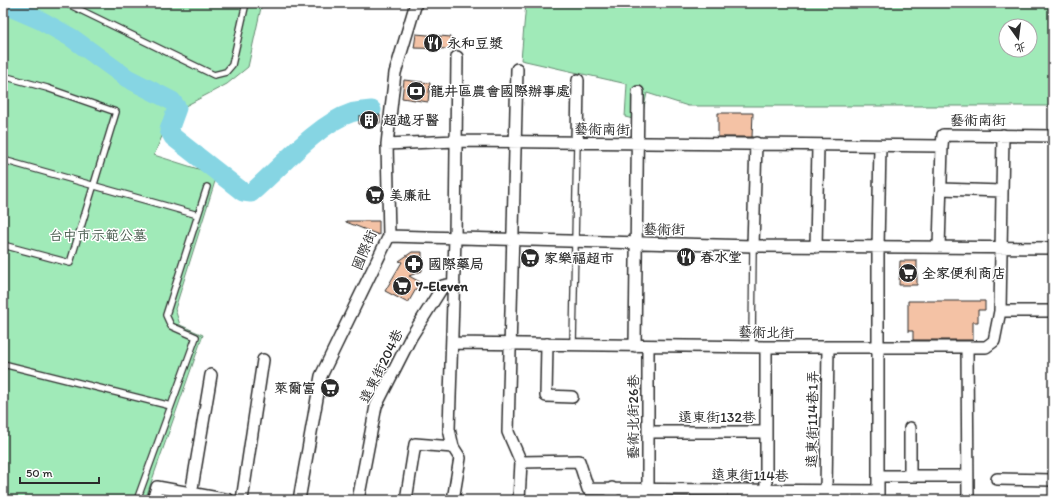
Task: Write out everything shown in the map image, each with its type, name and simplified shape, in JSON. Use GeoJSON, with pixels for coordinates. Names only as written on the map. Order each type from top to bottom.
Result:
{"type":"FeatureCollection","features":[{"type":"Feature","properties":{"kind":"street","name":"國際街"},"geometry":{"type":"LineString","coordinates":[[299,500],[321,376],[389,236],[386,144],[395,74],[416,3]]}},
{"type":"Feature","properties":{"kind":"street"},"geometry":{"type":"LineString","coordinates":[[453,500],[460,458],[453,447],[449,429],[455,238],[457,57]]}},
{"type":"Feature","properties":{"kind":"street"},"geometry":{"type":"LineString","coordinates":[[517,69],[512,343],[508,432],[521,462],[519,500]]}},
{"type":"Feature","properties":{"kind":"street"},"geometry":{"type":"LineString","coordinates":[[577,143],[578,80]]}},
{"type":"Feature","properties":{"kind":"street"},"geometry":{"type":"LineString","coordinates":[[635,346],[638,92]]}},
{"type":"Feature","properties":{"kind":"street","name":"藝術南街"},"geometry":{"type":"LineString","coordinates":[[386,144],[456,141],[638,144],[756,143],[818,146],[942,146],[943,135],[1053,136]]}},
{"type":"Feature","properties":{"kind":"street","name":"藝術北街"},"geometry":{"type":"LineString","coordinates":[[452,343],[766,347],[986,347],[994,341],[1000,311],[1004,135]]}},
{"type":"Feature","properties":{"kind":"street"},"geometry":{"type":"LineString","coordinates":[[753,246],[756,143]]}},
{"type":"Feature","properties":{"kind":"street"},"geometry":{"type":"LineString","coordinates":[[816,246],[818,146]]}},
{"type":"Feature","properties":{"kind":"street"},"geometry":{"type":"LineString","coordinates":[[878,496],[878,247],[880,146]]}},
{"type":"Feature","properties":{"kind":"street"},"geometry":{"type":"LineString","coordinates":[[939,247],[942,146]]}},
{"type":"Feature","properties":{"kind":"street"},"geometry":{"type":"LineString","coordinates":[[941,189],[1002,191]]}},
{"type":"Feature","properties":{"kind":"street","name":"藝術街"},"geometry":{"type":"LineString","coordinates":[[389,236],[753,246],[1053,248]]}},
{"type":"Feature","properties":{"kind":"street","name":"遠東街204巷"},"geometry":{"type":"LineString","coordinates":[[358,500],[376,406],[411,337],[443,286],[454,284]]}},
{"type":"Feature","properties":{"kind":"street"},"geometry":{"type":"LineString","coordinates":[[1000,311],[1053,311]]}},
{"type":"Feature","properties":{"kind":"street"},"geometry":{"type":"LineString","coordinates":[[547,344],[546,396],[572,397]]}},
{"type":"Feature","properties":{"kind":"street","name":"藝術北街26巷"},"geometry":{"type":"LineString","coordinates":[[648,346],[648,489]]}},
{"type":"Feature","properties":{"kind":"street"},"geometry":{"type":"LineString","coordinates":[[766,347],[766,432]]}},
{"type":"Feature","properties":{"kind":"street","name":"遠東街114巷1弄"},"geometry":{"type":"LineString","coordinates":[[826,491],[828,347]]}},
{"type":"Feature","properties":{"kind":"street"},"geometry":{"type":"LineString","coordinates":[[967,347],[968,500]]}},
{"type":"Feature","properties":{"kind":"street"},"geometry":{"type":"LineString","coordinates":[[242,500],[263,360]]}},
{"type":"Feature","properties":{"kind":"street"},"geometry":{"type":"LineString","coordinates":[[191,497],[211,375]]}},
{"type":"Feature","properties":{"kind":"street"},"geometry":{"type":"LineString","coordinates":[[910,428],[910,476]]}},
{"type":"Feature","properties":{"kind":"street","name":"遠東街132巷"},"geometry":{"type":"LineString","coordinates":[[648,432],[766,432],[766,495]]}},
{"type":"Feature","properties":{"kind":"street"},"geometry":{"type":"LineString","coordinates":[[406,500],[415,444],[453,447]]}},
{"type":"Feature","properties":{"kind":"street","name":"遠東街114巷"},"geometry":{"type":"LineString","coordinates":[[521,462],[579,461],[588,489],[648,489],[766,495],[826,491],[878,496]]}},
{"type":"Feature","properties":{"kind":"street"},"geometry":{"type":"LineString","coordinates":[[878,476],[968,476]]}},
{"type":"Feature","properties":{"kind":"street"},"geometry":{"type":"LineString","coordinates":[[997,479],[1053,480]]}},
{"type":"Feature","properties":{"kind":"street"},"geometry":{"type":"LineString","coordinates":[[153,500],[156,487],[191,497],[229,500]]}},
{"type":"Feature","properties":{"kind":"street"},"geometry":{"type":"LineString","coordinates":[[612,488],[612,500]]}},
{"type":"Feature","properties":{"kind":"lane"},"geometry":{"type":"LineString","coordinates":[[66,3],[214,75],[226,72],[232,65],[246,3]]}},
{"type":"Feature","properties":{"kind":"lane"},"geometry":{"type":"LineString","coordinates":[[3,76],[47,88],[116,112],[70,263],[3,246]]}},
{"type":"Feature","properties":{"kind":"lane"},"geometry":{"type":"LineString","coordinates":[[573,344],[577,143]]}},
{"type":"Feature","properties":{"kind":"lane"},"geometry":{"type":"LineString","coordinates":[[3,160],[198,214]]}},
{"type":"Feature","properties":{"kind":"lane"},"geometry":{"type":"LineString","coordinates":[[136,500],[196,337],[171,326],[166,315],[206,187]]}},
{"type":"Feature","properties":{"kind":"lane"},"geometry":{"type":"LineString","coordinates":[[752,346],[753,246]]}},
{"type":"Feature","properties":{"kind":"lane"},"geometry":{"type":"LineString","coordinates":[[3,364],[171,406]]}},
{"type":"Feature","properties":{"kind":"green space","name":"台中市示範公墓"},"geometry":{"type":"Polygon","coordinates":[[[3,3],[262,3],[248,67],[227,84],[172,113],[154,155],[217,175],[175,309],[180,325],[203,335],[145,500],[3,500],[3,3]]]}},
{"type":"Feature","properties":{"kind":"green space"},"geometry":{"type":"Polygon","coordinates":[[[526,3],[1053,3],[1053,106],[688,106],[647,93],[641,121],[625,117],[627,84],[521,60],[526,3]]]}},
{"type":"Feature","properties":{"kind":"building","name":"永和豆漿"},"geometry":{"type":"Polygon","coordinates":[[[416,34],[451,37],[451,49],[414,48],[416,34]]]}},
{"type":"Feature","properties":{"kind":"building","name":"龍井區農會國際辦事處"},"geometry":{"type":"Polygon","coordinates":[[[404,80],[430,83],[428,102],[402,98],[404,80]]]}},
{"type":"Feature","properties":{"kind":"building"},"geometry":{"type":"Polygon","coordinates":[[[718,113],[753,113],[752,137],[718,137],[718,113]]]}},
{"type":"Feature","properties":{"kind":"building","name":"超越牙醫"},"geometry":{"type":"Polygon","coordinates":[[[380,115],[380,123],[359,124],[359,116],[380,115]]]}},
{"type":"Feature","properties":{"kind":"building"},"geometry":{"type":"Polygon","coordinates":[[[379,221],[379,235],[346,222],[379,221]]]}},
{"type":"Feature","properties":{"kind":"building"},"geometry":{"type":"Polygon","coordinates":[[[412,252],[422,252],[422,271],[409,276],[420,282],[408,303],[385,291],[402,262],[399,261],[412,252]]]}},
{"type":"Feature","properties":{"kind":"building","name":"全家便利商店"},"geometry":{"type":"Polygon","coordinates":[[[900,261],[917,261],[917,285],[899,285],[900,261]]]}},
{"type":"Feature","properties":{"kind":"building"},"geometry":{"type":"Polygon","coordinates":[[[908,301],[985,301],[985,310],[978,310],[978,322],[973,322],[973,340],[913,340],[913,331],[908,331],[908,301]]]}},
{"type":"Feature","properties":{"kind":"waterway"},"geometry":{"type":"LineString","coordinates":[[3,4],[40,20],[72,38],[127,78],[172,101],[177,108],[169,130],[173,137],[243,192],[251,193],[298,148],[325,127],[351,113],[372,110]]}},
{"type":"Feature","properties":{"kind":"place","name":"永和豆漿"},"geometry":{"type":"Point","coordinates":[433,43]}},
{"type":"Feature","properties":{"kind":"place","name":"龍井區農會國際辦事處"},"geometry":{"type":"Point","coordinates":[416,91]}},
{"type":"Feature","properties":{"kind":"place","name":"超越牙醫"},"geometry":{"type":"Point","coordinates":[369,120]}},
{"type":"Feature","properties":{"kind":"place","name":"美廉社"},"geometry":{"type":"Point","coordinates":[375,195]}},
{"type":"Feature","properties":{"kind":"place","name":"春水堂"},"geometry":{"type":"Point","coordinates":[686,257]}},
{"type":"Feature","properties":{"kind":"place","name":"家樂福超市"},"geometry":{"type":"Point","coordinates":[530,258]}},
{"type":"Feature","properties":{"kind":"place","name":"國際藥局"},"geometry":{"type":"Point","coordinates":[414,264]}},
{"type":"Feature","properties":{"kind":"place","name":"全家便利商店"},"geometry":{"type":"Point","coordinates":[908,273]}},
{"type":"Feature","properties":{"kind":"place","name":"7-Eleven"},"geometry":{"type":"Point","coordinates":[402,286]}},
{"type":"Feature","properties":{"kind":"place","name":"萊爾富"},"geometry":{"type":"Point","coordinates":[330,388]}}]}
